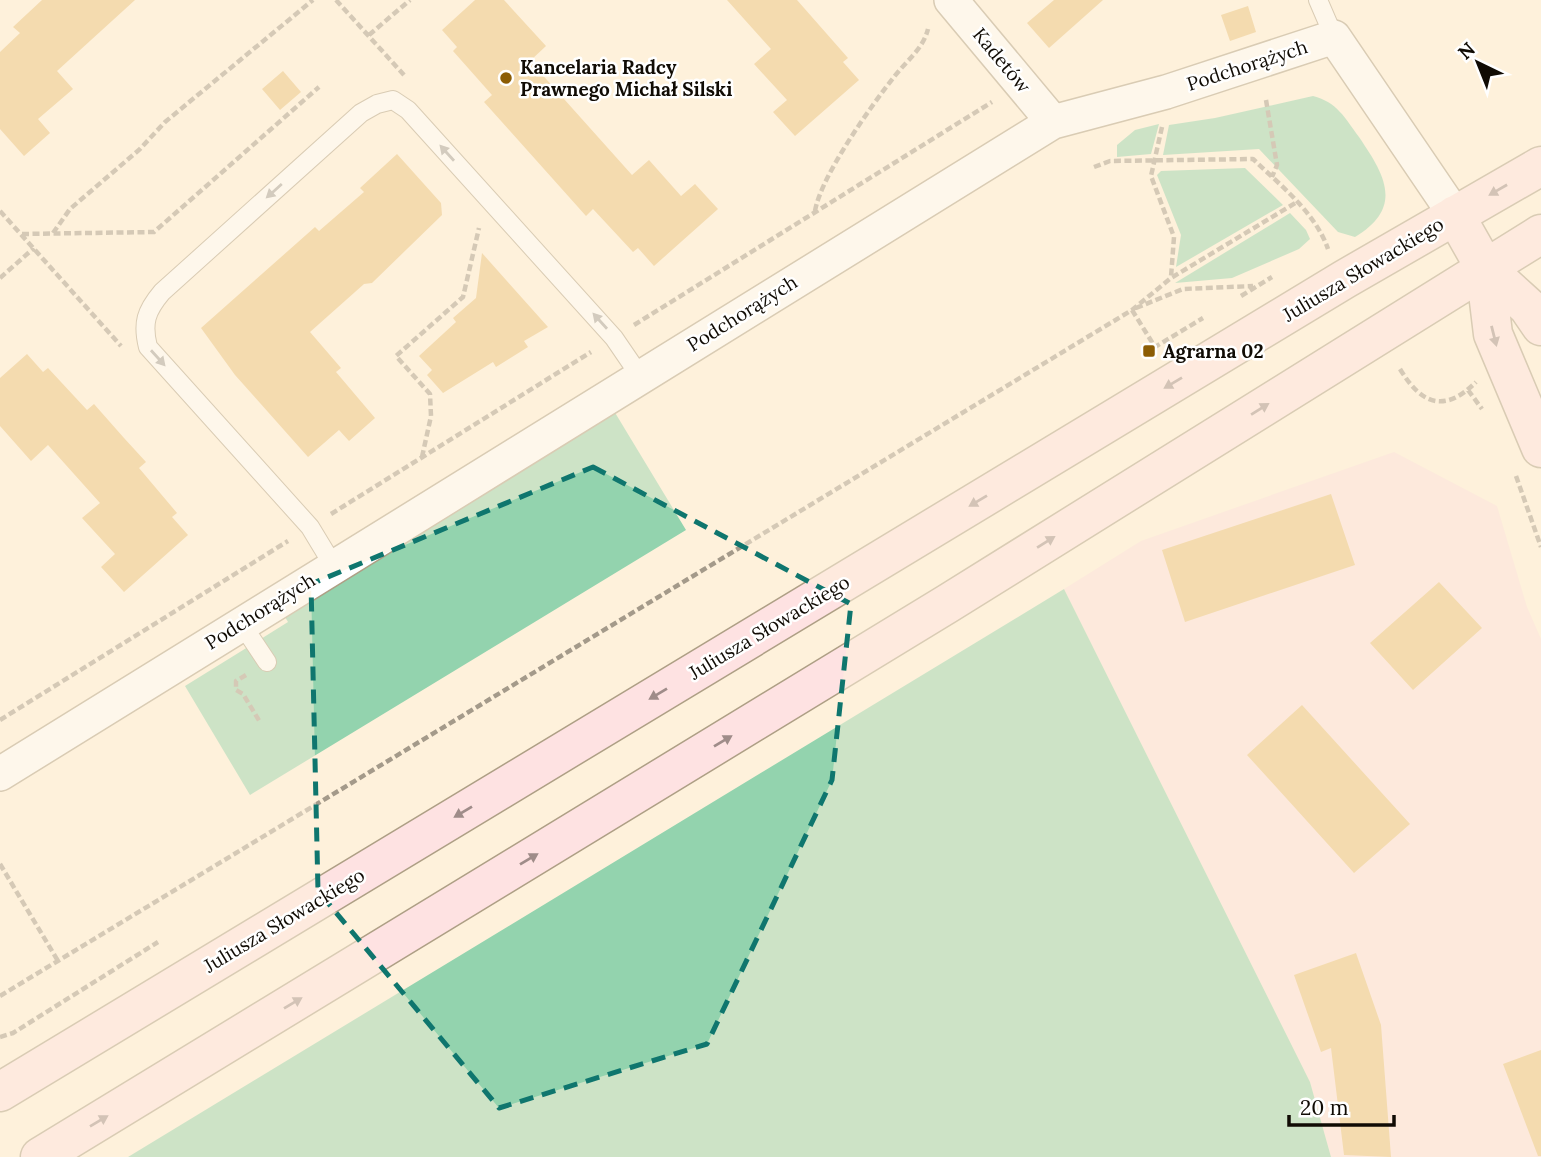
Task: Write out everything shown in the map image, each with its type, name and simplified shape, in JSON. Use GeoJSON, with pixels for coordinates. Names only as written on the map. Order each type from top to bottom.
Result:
{"type":"FeatureCollection","features":[{"type":"Feature","properties":{"kind":"main road","name":"Juliusza Słowackiego"},"geometry":{"type":"LineString","coordinates":[[0,1092],[1455,215],[1541,166]]}},
{"type":"Feature","properties":{"kind":"main road"},"geometry":{"type":"LineString","coordinates":[[1455,215],[1485,268],[1528,307],[1541,326]]}},
{"type":"Feature","properties":{"kind":"main road"},"geometry":{"type":"LineString","coordinates":[[40,1157],[947,604],[1541,234]]}},
{"type":"Feature","properties":{"kind":"main road"},"geometry":{"type":"LineString","coordinates":[[1485,268],[1493,334],[1541,448]]}},
{"type":"Feature","properties":{"kind":"street","name":"Kadetów"},"geometry":{"type":"LineString","coordinates":[[951,0],[1052,122]]}},
{"type":"Feature","properties":{"kind":"street","name":"Podchorążych"},"geometry":{"type":"LineString","coordinates":[[0,774],[241,622],[1052,122],[1166,92],[1334,37]]}},
{"type":"Feature","properties":{"kind":"street"},"geometry":{"type":"LineString","coordinates":[[1334,37],[1455,215]]}},
{"type":"Feature","properties":{"kind":"lane"},"geometry":{"type":"LineString","coordinates":[[1318,0],[1334,37]]}},
{"type":"Feature","properties":{"kind":"lane"},"geometry":{"type":"LineString","coordinates":[[333,565],[310,527],[148,347],[143,327],[149,307],[350,122],[377,104],[393,100],[408,110],[614,338],[640,376]]}},
{"type":"Feature","properties":{"kind":"lane"},"geometry":{"type":"LineString","coordinates":[[241,622],[267,662]]}},
{"type":"Feature","properties":{"kind":"path"},"geometry":{"type":"LineString","coordinates":[[52,233],[70,209],[140,149],[165,122],[313,0]]}},
{"type":"Feature","properties":{"kind":"path"},"geometry":{"type":"LineString","coordinates":[[369,36],[410,0]]}},
{"type":"Feature","properties":{"kind":"path"},"geometry":{"type":"LineString","coordinates":[[815,212],[817,197],[856,132],[895,76],[925,40],[928,29]]}},
{"type":"Feature","properties":{"kind":"path"},"geometry":{"type":"LineString","coordinates":[[0,720],[1022,83]]}},
{"type":"Feature","properties":{"kind":"path"},"geometry":{"type":"LineString","coordinates":[[21,234],[154,232],[319,87]]}},
{"type":"Feature","properties":{"kind":"path"},"geometry":{"type":"LineString","coordinates":[[1266,100],[1277,165],[1272,177]]}},
{"type":"Feature","properties":{"kind":"path"},"geometry":{"type":"LineString","coordinates":[[1165,118],[1151,176],[1174,237],[1171,278]]}},
{"type":"Feature","properties":{"kind":"path"},"geometry":{"type":"LineString","coordinates":[[1094,167],[1110,161],[1253,159],[1297,202],[1321,231],[1328,251]]}},
{"type":"Feature","properties":{"kind":"path"},"geometry":{"type":"LineString","coordinates":[[422,457],[431,416],[430,394],[397,356],[463,297],[487,197]]}},
{"type":"Feature","properties":{"kind":"path"},"geometry":{"type":"LineString","coordinates":[[0,996],[1132,310],[1171,278],[1297,202]]}},
{"type":"Feature","properties":{"kind":"path"},"geometry":{"type":"LineString","coordinates":[[0,278],[34,248]]}},
{"type":"Feature","properties":{"kind":"path"},"geometry":{"type":"LineString","coordinates":[[1132,310],[1183,289],[1253,286],[1236,300]]}},
{"type":"Feature","properties":{"kind":"path"},"geometry":{"type":"LineString","coordinates":[[1132,310],[1154,347],[1206,317]]}},
{"type":"Feature","properties":{"kind":"path"},"geometry":{"type":"LineString","coordinates":[[1401,369],[1413,390],[1425,400],[1443,402],[1468,390]]}},
{"type":"Feature","properties":{"kind":"path"},"geometry":{"type":"LineString","coordinates":[[260,722],[243,694],[236,690],[236,681],[267,662]]}},
{"type":"Feature","properties":{"kind":"path"},"geometry":{"type":"LineString","coordinates":[[0,864],[58,961]]}},
{"type":"Feature","properties":{"kind":"path"},"geometry":{"type":"LineString","coordinates":[[0,1037],[13,1033],[158,942]]}},
{"type":"Feature","properties":{"kind":"highlighted area"},"geometry":{"type":"Polygon","coordinates":[[[593,467],[851,604],[832,780],[707,1044],[499,1108],[318,891],[311,584],[593,467]]]}},
{"type":"Feature","properties":{"kind":"shaded area"},"geometry":{"type":"Polygon","coordinates":[[[1394,452],[1497,506],[1527,607],[1541,639],[1541,1157],[1331,1157],[1310,1082],[1064,589],[1141,541],[1394,452]]]}},
{"type":"Feature","properties":{"kind":"green space"},"geometry":{"type":"Polygon","coordinates":[[[1313,96],[1328,102],[1345,117],[1382,177],[1385,202],[1380,214],[1371,226],[1355,237],[1338,232],[1259,149],[1163,155],[1169,125],[1215,118],[1313,96]]]}},
{"type":"Feature","properties":{"kind":"green space"},"geometry":{"type":"Polygon","coordinates":[[[1159,124],[1151,154],[1117,157],[1117,145],[1135,130],[1159,124]]]}},
{"type":"Feature","properties":{"kind":"green space"},"geometry":{"type":"Polygon","coordinates":[[[1245,168],[1283,205],[1176,267],[1181,235],[1157,175],[1161,171],[1245,168]]]}},
{"type":"Feature","properties":{"kind":"green space"},"geometry":{"type":"Polygon","coordinates":[[[1290,213],[1306,230],[1310,239],[1299,249],[1232,278],[1175,283],[1290,213]]]}},
{"type":"Feature","properties":{"kind":"green space"},"geometry":{"type":"Polygon","coordinates":[[[614,411],[686,530],[250,795],[185,686],[288,622],[285,617],[614,411]]]}},
{"type":"Feature","properties":{"kind":"green space"},"geometry":{"type":"Polygon","coordinates":[[[1064,589],[1310,1082],[1331,1157],[128,1157],[1064,589]]]}},
{"type":"Feature","properties":{"kind":"building"},"geometry":{"type":"Polygon","coordinates":[[[42,0],[135,0],[57,71],[73,89],[38,119],[50,133],[24,156],[0,129],[0,52],[20,33],[13,27],[42,0]]]}},
{"type":"Feature","properties":{"kind":"building"},"geometry":{"type":"Polygon","coordinates":[[[475,0],[504,0],[546,46],[530,61],[632,175],[649,160],[681,196],[695,184],[718,209],[654,266],[638,248],[633,252],[593,209],[586,216],[484,102],[492,95],[453,51],[457,47],[442,30],[475,0]]]}},
{"type":"Feature","properties":{"kind":"building"},"geometry":{"type":"Polygon","coordinates":[[[727,0],[797,0],[848,58],[843,62],[859,80],[795,136],[773,112],[787,100],[754,64],[771,49],[727,0]]]}},
{"type":"Feature","properties":{"kind":"building"},"geometry":{"type":"Polygon","coordinates":[[[1054,0],[1103,0],[1049,48],[1027,23],[1054,0]]]}},
{"type":"Feature","properties":{"kind":"building"},"geometry":{"type":"Polygon","coordinates":[[[1248,6],[1256,32],[1230,41],[1221,15],[1248,6]]]}},
{"type":"Feature","properties":{"kind":"building"},"geometry":{"type":"Polygon","coordinates":[[[283,71],[301,92],[280,110],[262,89],[283,71]]]}},
{"type":"Feature","properties":{"kind":"building"},"geometry":{"type":"Polygon","coordinates":[[[397,154],[441,203],[442,215],[372,283],[364,284],[310,332],[341,368],[336,372],[375,418],[349,441],[339,430],[308,457],[235,375],[201,328],[315,227],[319,231],[364,192],[360,188],[397,154]]]}},
{"type":"Feature","properties":{"kind":"building"},"geometry":{"type":"Polygon","coordinates":[[[482,253],[548,327],[524,341],[528,347],[496,367],[493,362],[443,393],[427,375],[432,370],[419,356],[456,322],[453,318],[476,298],[482,253]]]}},
{"type":"Feature","properties":{"kind":"building"},"geometry":{"type":"Polygon","coordinates":[[[27,354],[43,372],[48,368],[87,410],[94,404],[146,462],[139,468],[177,513],[172,517],[188,535],[124,592],[101,567],[115,554],[82,518],[100,503],[48,445],[31,461],[0,426],[0,378],[27,354]]]}},
{"type":"Feature","properties":{"kind":"building"},"geometry":{"type":"Polygon","coordinates":[[[1331,494],[1355,565],[1185,622],[1162,550],[1331,494]]]}},
{"type":"Feature","properties":{"kind":"building"},"geometry":{"type":"Polygon","coordinates":[[[1439,582],[1482,628],[1413,690],[1370,643],[1439,582]]]}},
{"type":"Feature","properties":{"kind":"building"},"geometry":{"type":"Polygon","coordinates":[[[1302,705],[1410,824],[1354,873],[1247,755],[1302,705]]]}},
{"type":"Feature","properties":{"kind":"building"},"geometry":{"type":"Polygon","coordinates":[[[1356,953],[1381,1025],[1391,1157],[1344,1155],[1331,1048],[1321,1052],[1294,975],[1356,953]]]}},
{"type":"Feature","properties":{"kind":"building"},"geometry":{"type":"Polygon","coordinates":[[[1541,1050],[1541,1156],[1538,1156],[1503,1064],[1541,1050]]]}},
{"type":"Feature","properties":{"kind":"place","name":"Kancelaria Radcy Prawnego Michał Silski"},"geometry":{"type":"Point","coordinates":[506,78]}},
{"type":"Feature","properties":{"kind":"place","name":"Agrarna 02"},"geometry":{"type":"Point","coordinates":[1149,351]}}]}
